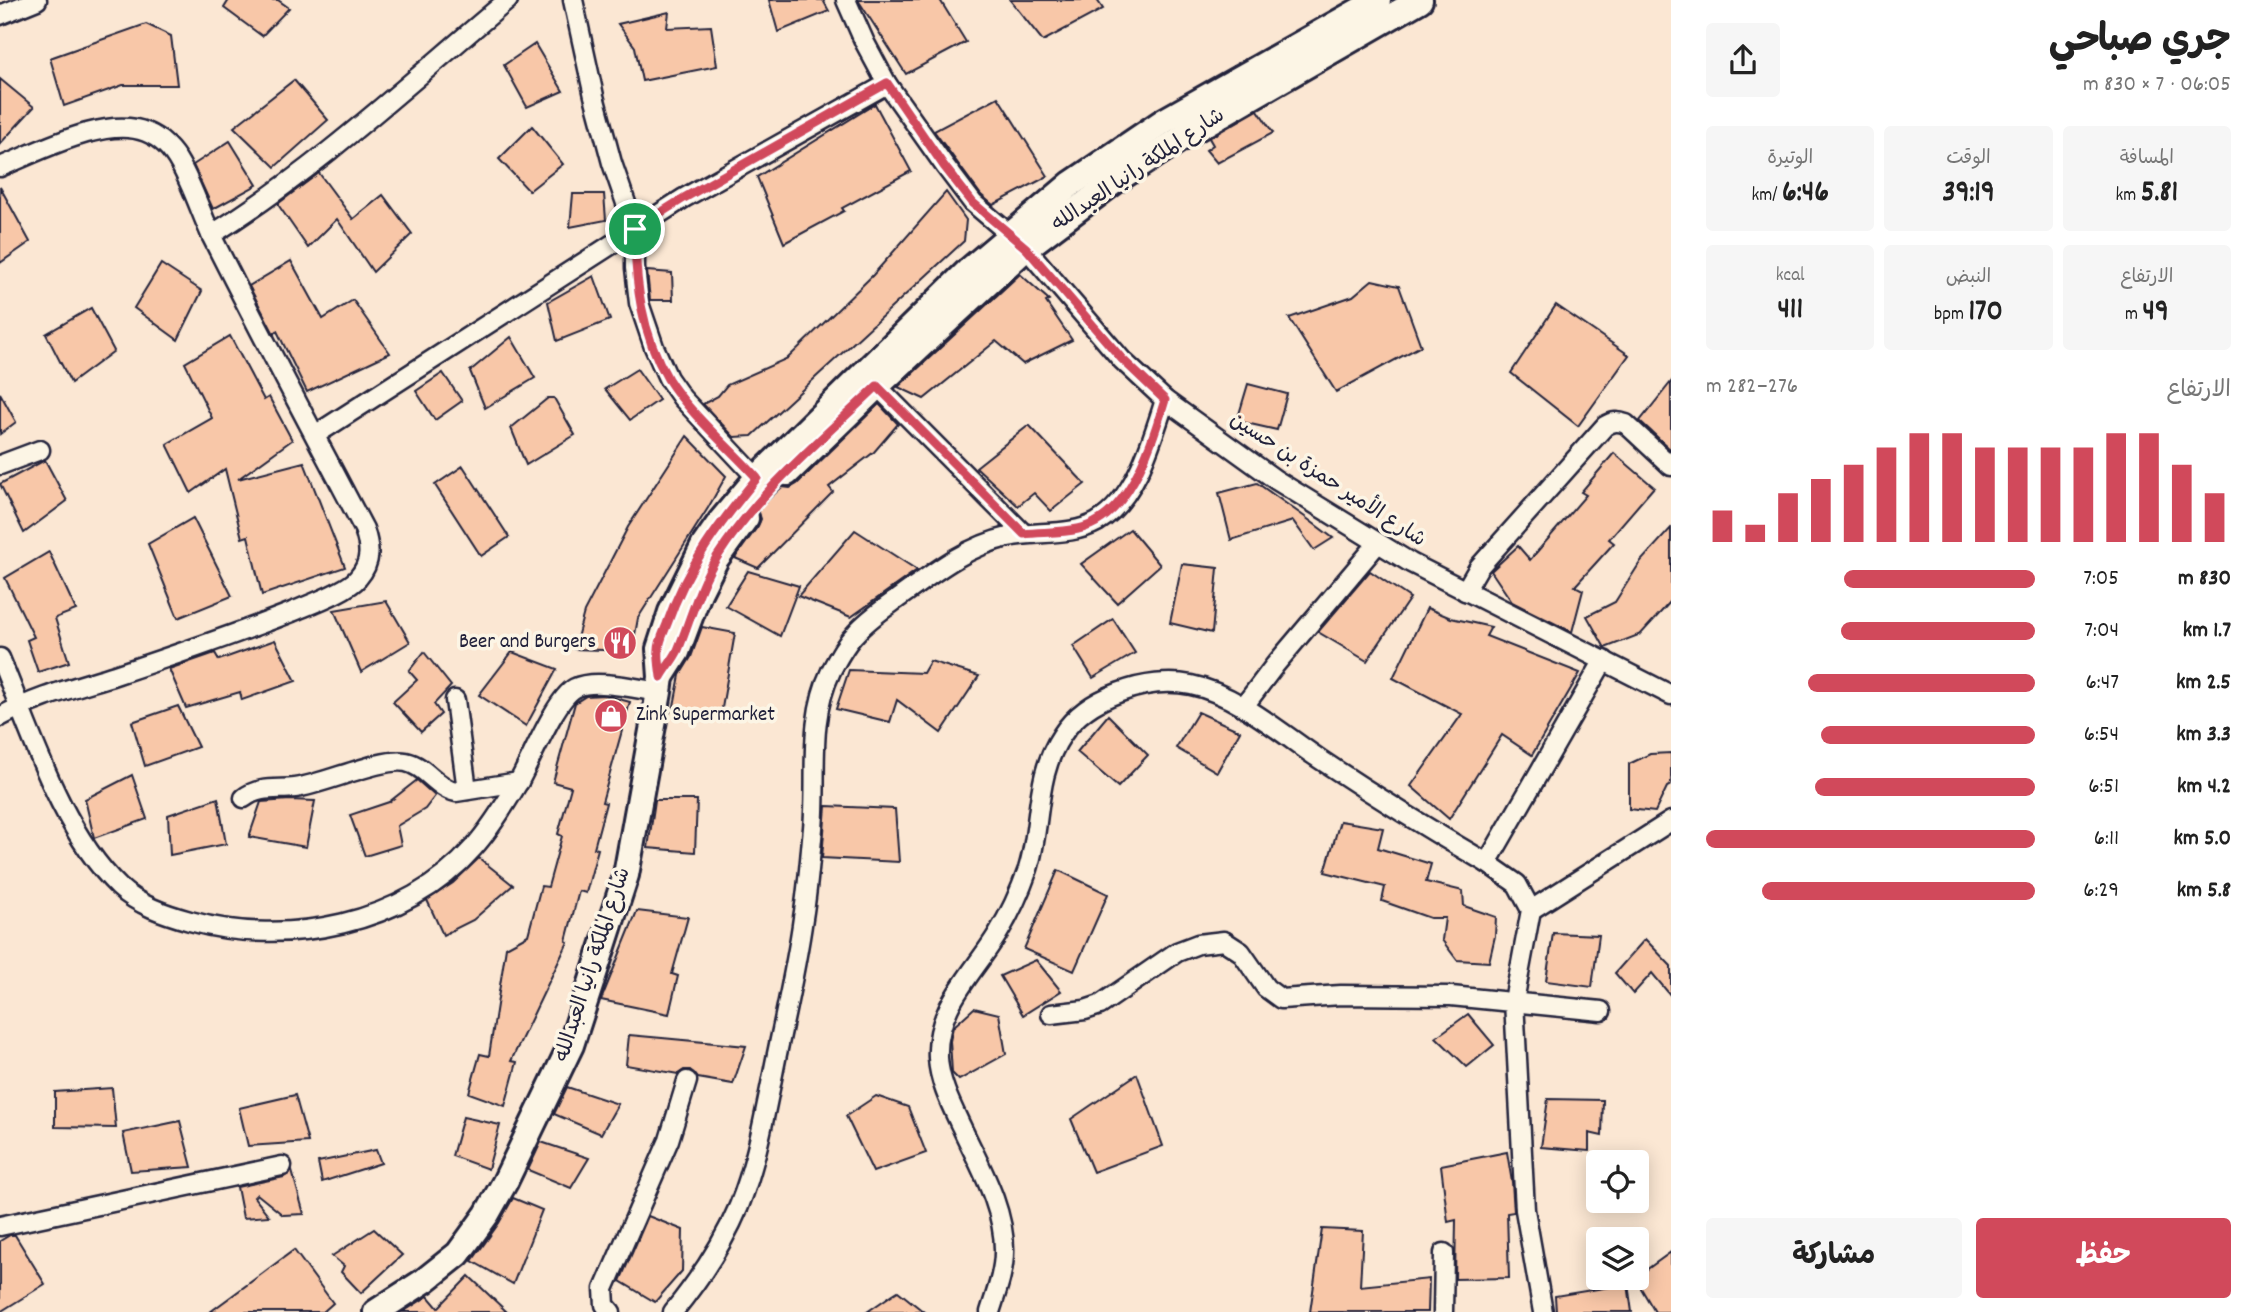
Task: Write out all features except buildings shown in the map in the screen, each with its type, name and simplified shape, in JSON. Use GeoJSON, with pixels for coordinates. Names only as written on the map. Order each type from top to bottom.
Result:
{"type":"FeatureCollection","features":[{"type":"Feature","properties":{"kind":"main road","name":"شارع الملكة رانيا العبدالله"},"geometry":{"type":"LineString","coordinates":[[660,684],[677,652],[699,593],[716,559],[735,531],[769,491],[877,386],[1071,184],[1164,121],[1378,0]]}},
{"type":"Feature","properties":{"kind":"main road","name":"شارع الملكة رانيا العبدالله"},"geometry":{"type":"LineString","coordinates":[[376,1312],[424,1282],[458,1254],[487,1214],[505,1182],[571,1045],[626,875],[660,684],[659,649],[671,612],[709,538],[757,478],[968,271],[1194,130],[1420,0]]}},
{"type":"Feature","properties":{"kind":"street"},"geometry":{"type":"LineString","coordinates":[[0,15],[37,0]]}},
{"type":"Feature","properties":{"kind":"street"},"geometry":{"type":"LineString","coordinates":[[211,235],[258,206],[508,0]]}},
{"type":"Feature","properties":{"kind":"street"},"geometry":{"type":"LineString","coordinates":[[573,0],[612,163],[635,229],[635,268],[639,303],[654,347],[668,378],[682,398],[757,478]]}},
{"type":"Feature","properties":{"kind":"street","name":"شارع الأمير حمزة بن حسين"},"geometry":{"type":"LineString","coordinates":[[846,0],[864,43],[887,83],[973,203],[1018,241],[1122,359],[1165,400],[1276,480],[1411,563],[1671,695]]}},
{"type":"Feature","properties":{"kind":"street"},"geometry":{"type":"LineString","coordinates":[[315,435],[684,198],[887,83]]}},
{"type":"Feature","properties":{"kind":"street"},"geometry":{"type":"LineString","coordinates":[[0,167],[76,137],[117,127],[134,128],[165,144],[180,163],[211,235],[364,529],[370,547],[369,562],[357,580],[318,601],[266,622],[20,706],[0,717]]}},
{"type":"Feature","properties":{"kind":"street"},"geometry":{"type":"LineString","coordinates":[[877,386],[1024,534]]}},
{"type":"Feature","properties":{"kind":"street"},"geometry":{"type":"LineString","coordinates":[[673,1312],[690,1292],[739,1207],[761,1130],[803,918],[815,805],[814,729],[829,675],[842,650],[874,616],[940,568],[995,540],[1024,534],[1079,529],[1097,522],[1113,509],[1140,469],[1165,400]]}},
{"type":"Feature","properties":{"kind":"street"},"geometry":{"type":"LineString","coordinates":[[1465,590],[1479,567],[1499,543],[1605,426],[1619,421],[1626,424],[1671,466]]}},
{"type":"Feature","properties":{"kind":"street"},"geometry":{"type":"LineString","coordinates":[[0,465],[40,450]]}},
{"type":"Feature","properties":{"kind":"street"},"geometry":{"type":"LineString","coordinates":[[1244,706],[1378,543]]}},
{"type":"Feature","properties":{"kind":"street"},"geometry":{"type":"LineString","coordinates":[[0,658],[49,776],[78,836],[108,874],[120,887],[149,907],[167,915],[208,927],[251,931],[300,931],[363,917],[415,896],[443,876],[472,849],[519,782],[567,694],[575,688],[596,685],[660,684]]}},
{"type":"Feature","properties":{"kind":"street"},"geometry":{"type":"LineString","coordinates":[[1487,863],[1604,660]]}},
{"type":"Feature","properties":{"kind":"street"},"geometry":{"type":"LineString","coordinates":[[990,1312],[1002,1267],[1003,1238],[989,1187],[948,1098],[938,1060],[939,1034],[960,987],[997,936],[1013,908],[1029,866],[1043,780],[1051,753],[1063,733],[1077,717],[1095,704],[1143,686],[1169,684],[1192,685],[1244,706],[1331,767],[1517,884],[1531,910],[1514,1001],[1525,1210],[1543,1312]]}},
{"type":"Feature","properties":{"kind":"street"},"geometry":{"type":"LineString","coordinates":[[455,701],[467,790]]}},
{"type":"Feature","properties":{"kind":"street"},"geometry":{"type":"LineString","coordinates":[[244,798],[250,793],[265,789],[320,784],[393,761],[414,765],[451,792],[519,782]]}},
{"type":"Feature","properties":{"kind":"street"},"geometry":{"type":"LineString","coordinates":[[1531,910],[1671,821]]}},
{"type":"Feature","properties":{"kind":"street"},"geometry":{"type":"LineString","coordinates":[[1051,1014],[1085,1010],[1100,1005],[1177,952],[1199,944],[1224,941],[1241,952],[1266,988],[1281,999],[1451,996],[1601,1011]]}},
{"type":"Feature","properties":{"kind":"street"},"geometry":{"type":"LineString","coordinates":[[611,1312],[605,1305],[604,1289],[669,1140],[687,1081]]}},
{"type":"Feature","properties":{"kind":"street"},"geometry":{"type":"LineString","coordinates":[[0,1226],[282,1166]]}},
{"type":"Feature","properties":{"kind":"street"},"geometry":{"type":"LineString","coordinates":[[1443,1312],[1444,1253]]}},
{"type":"Feature","properties":{"kind":"place","name":"Beer and Burgers"},"geometry":{"type":"Point","coordinates":[620,643]}},
{"type":"Feature","properties":{"kind":"place","name":"Zink Supermarket"},"geometry":{"type":"Point","coordinates":[611,716]}},
{"type":"Feature","properties":{"kind":"route"},"geometry":{"type":"LineString","coordinates":[[887,83],[973,203],[1026,248],[1122,359],[1165,400],[1140,469],[1113,509],[1097,522],[1079,529],[1024,534],[877,386],[769,491],[735,531],[716,559],[699,593],[677,652],[661,677],[659,649],[671,612],[689,573],[720,522],[757,478],[682,398],[668,378],[639,303],[635,268],[635,229],[684,198],[887,83]]}}]}
